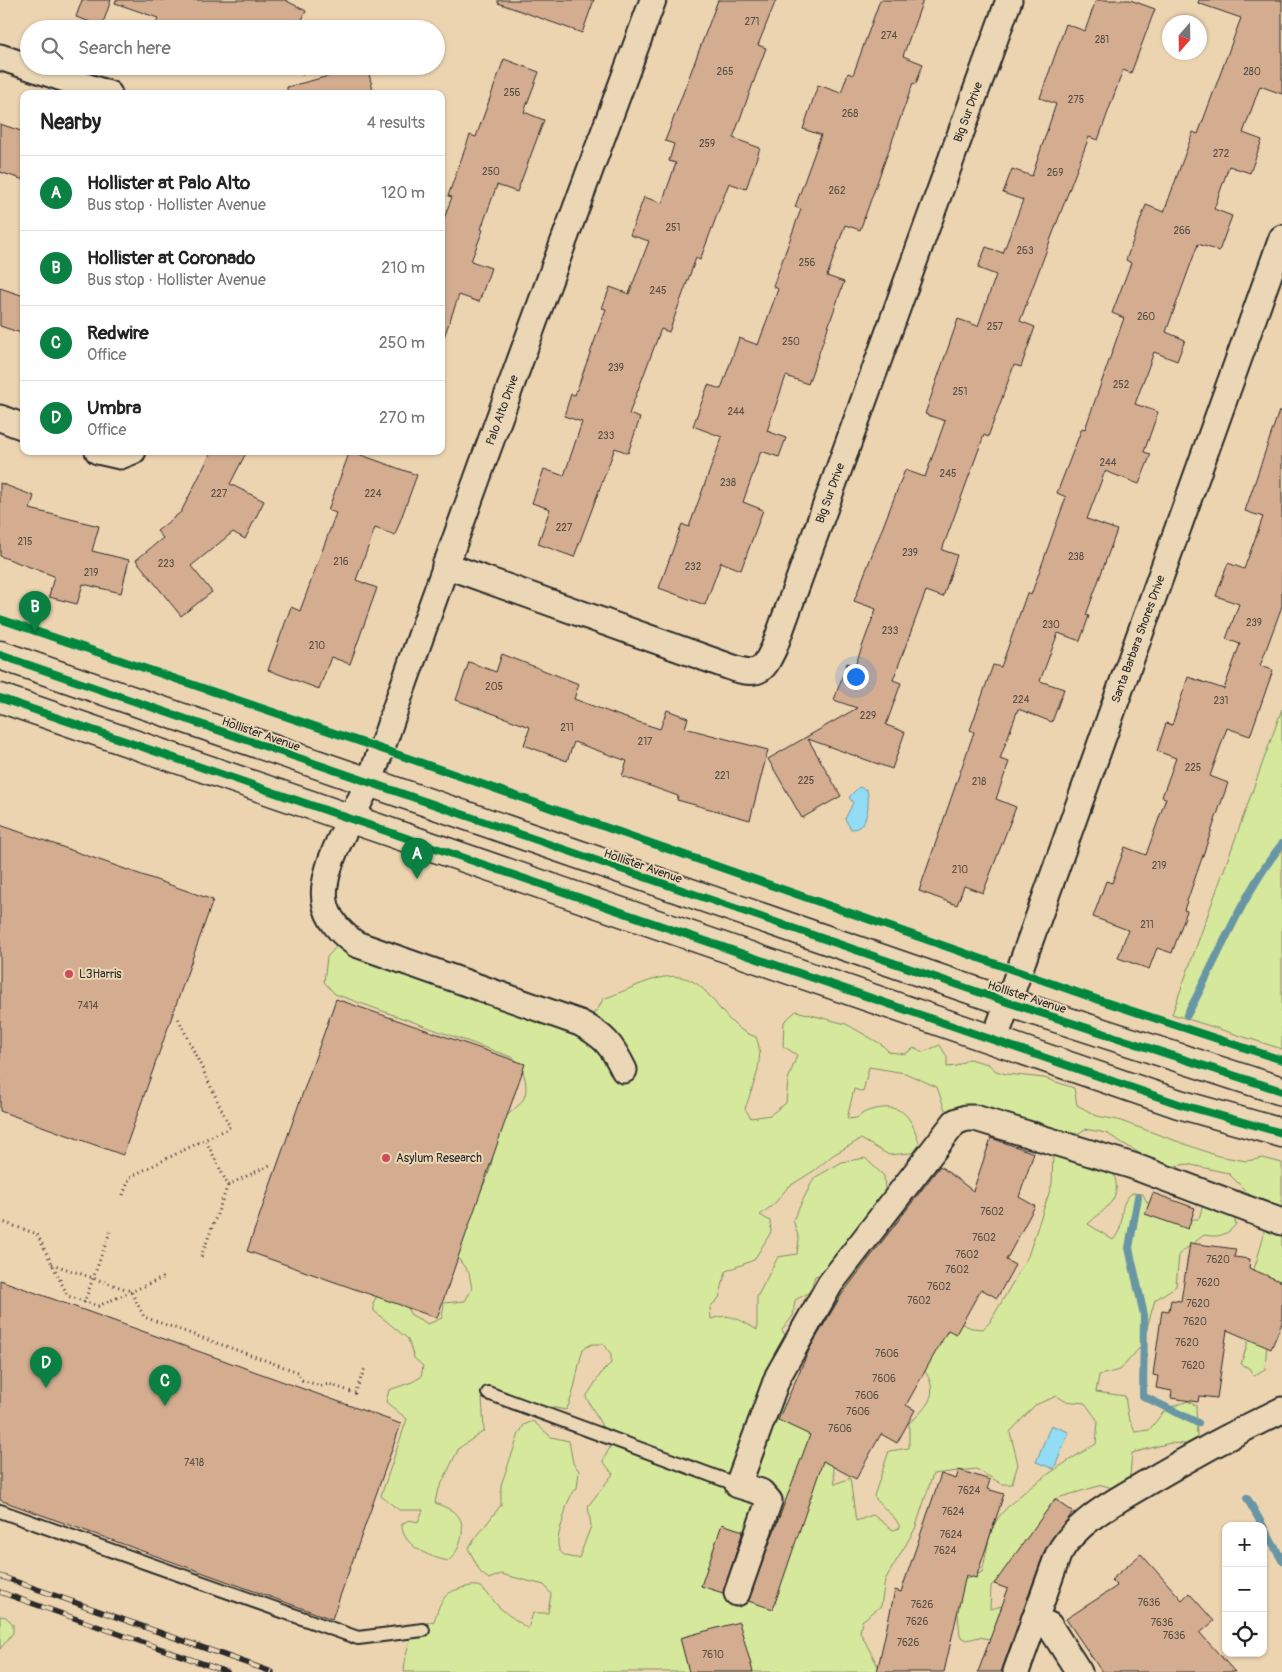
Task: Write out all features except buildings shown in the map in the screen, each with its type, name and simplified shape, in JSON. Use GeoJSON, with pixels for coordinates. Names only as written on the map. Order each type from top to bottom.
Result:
{"type":"FeatureCollection","features":[{"type":"Feature","properties":{"kind":"main road","name":"Hollister Avenue"},"geometry":{"type":"LineString","coordinates":[[0,655],[368,784],[1006,1002],[1282,1091]]}},
{"type":"Feature","properties":{"kind":"main road"},"geometry":{"type":"LineString","coordinates":[[0,698],[1179,1104],[1282,1133]]}},
{"type":"Feature","properties":{"kind":"street","name":"Palo Alto Drive"},"geometry":{"type":"LineString","coordinates":[[624,1070],[614,1048],[598,1032],[580,1023],[356,944],[341,933],[329,917],[325,901],[325,883],[340,841],[368,784],[445,565],[653,0]]}},
{"type":"Feature","properties":{"kind":"street","name":"Big Sur Drive"},"geometry":{"type":"LineString","coordinates":[[445,565],[736,669],[748,672],[759,670],[766,665],[1009,0]]}},
{"type":"Feature","properties":{"kind":"street"},"geometry":{"type":"LineString","coordinates":[[0,57],[20,64]]}},
{"type":"Feature","properties":{"kind":"street"},"geometry":{"type":"LineString","coordinates":[[53,75],[97,90]]}},
{"type":"Feature","properties":{"kind":"street","name":"Santa Barbara Shores Drive"},"geometry":{"type":"LineString","coordinates":[[994,1041],[1006,1002],[1282,238]]}},
{"type":"Feature","properties":{"kind":"street"},"geometry":{"type":"LineString","coordinates":[[0,418],[20,425]]}},
{"type":"Feature","properties":{"kind":"street"},"geometry":{"type":"LineString","coordinates":[[737,1593],[770,1501],[761,1492],[738,1484],[778,1376],[830,1284],[955,1122],[966,1118],[975,1118],[1133,1166],[1282,1222]]}},
{"type":"Feature","properties":{"kind":"street"},"geometry":{"type":"LineString","coordinates":[[1016,1672],[1061,1549],[1104,1508],[1202,1450],[1282,1410]]}},
{"type":"Feature","properties":{"kind":"street"},"geometry":{"type":"LineString","coordinates":[[1034,1620],[1049,1625],[1079,1672]]}},
{"type":"Feature","properties":{"kind":"lane"},"geometry":{"type":"LineString","coordinates":[[488,1393],[738,1484]]}},
{"type":"Feature","properties":{"kind":"lane"},"geometry":{"type":"LineString","coordinates":[[0,1511],[358,1638],[423,1630]]}},
{"type":"Feature","properties":{"kind":"path"},"geometry":{"type":"LineString","coordinates":[[123,1195],[130,1177],[230,1127],[178,1018]]}},
{"type":"Feature","properties":{"kind":"path"},"geometry":{"type":"LineString","coordinates":[[205,1139],[228,1185]]}},
{"type":"Feature","properties":{"kind":"path"},"geometry":{"type":"LineString","coordinates":[[201,1257],[228,1185],[272,1164]]}},
{"type":"Feature","properties":{"kind":"path"},"geometry":{"type":"LineString","coordinates":[[0,1221],[37,1234],[68,1296],[84,1303],[98,1306],[165,1277]]}},
{"type":"Feature","properties":{"kind":"path"},"geometry":{"type":"LineString","coordinates":[[84,1303],[110,1232]]}},
{"type":"Feature","properties":{"kind":"path"},"geometry":{"type":"LineString","coordinates":[[52,1264],[131,1291],[144,1317],[298,1372],[302,1380],[321,1386],[329,1384],[355,1393],[365,1368]]}},
{"type":"Feature","properties":{"kind":"green space"},"geometry":{"type":"Polygon","coordinates":[[[1282,709],[1282,1049],[1172,1014],[1282,709]]]}},
{"type":"Feature","properties":{"kind":"green space"},"geometry":{"type":"Polygon","coordinates":[[[337,946],[353,947],[590,1016],[598,1009],[603,999],[649,981],[664,977],[680,977],[693,981],[703,989],[730,1021],[756,1037],[759,1046],[759,1064],[745,1109],[751,1118],[770,1115],[786,1103],[788,1080],[797,1055],[783,1046],[784,1022],[796,1011],[846,1024],[881,1044],[889,1052],[905,1054],[914,1048],[923,1052],[940,1045],[947,1057],[947,1067],[956,1066],[969,1059],[988,1064],[996,1071],[1006,1074],[1044,1078],[1074,1088],[1077,1105],[1097,1116],[1118,1120],[1218,1156],[1246,1161],[1263,1158],[1282,1163],[1282,1296],[1267,1343],[1265,1369],[1253,1376],[1251,1369],[1241,1364],[1257,1313],[1250,1280],[1264,1235],[1263,1208],[1228,1173],[1187,1164],[1164,1168],[1106,1133],[1085,1129],[1068,1140],[1037,1121],[1019,1129],[985,1117],[945,1110],[937,1087],[905,1073],[869,1067],[863,1092],[854,1089],[847,1119],[857,1118],[871,1110],[882,1108],[899,1110],[910,1120],[922,1152],[889,1155],[861,1139],[833,1155],[815,1170],[788,1187],[774,1204],[760,1215],[770,1221],[771,1232],[754,1260],[726,1271],[719,1298],[710,1307],[711,1319],[724,1316],[735,1318],[757,1330],[757,1297],[778,1257],[797,1254],[799,1239],[793,1220],[814,1178],[842,1162],[865,1158],[884,1176],[887,1215],[852,1260],[871,1259],[830,1315],[821,1301],[833,1271],[815,1276],[810,1292],[795,1300],[793,1316],[782,1330],[790,1344],[769,1407],[778,1412],[782,1404],[797,1404],[830,1433],[835,1484],[850,1478],[856,1521],[873,1515],[893,1530],[900,1528],[896,1520],[874,1496],[889,1451],[909,1448],[909,1423],[928,1403],[931,1394],[928,1377],[907,1348],[954,1321],[972,1328],[983,1329],[990,1322],[1028,1256],[1052,1184],[1053,1154],[1113,1172],[1116,1181],[1114,1196],[1106,1208],[1088,1224],[1113,1240],[1120,1227],[1124,1205],[1132,1193],[1143,1194],[1147,1202],[1158,1213],[1173,1218],[1199,1219],[1202,1208],[1213,1202],[1232,1211],[1236,1224],[1230,1231],[1218,1236],[1204,1235],[1179,1254],[1176,1286],[1155,1300],[1142,1345],[1120,1370],[1099,1375],[1096,1392],[1125,1396],[1128,1416],[1135,1432],[1149,1430],[1166,1409],[1188,1401],[1196,1406],[1197,1438],[1186,1444],[1170,1443],[1132,1453],[1130,1475],[1119,1490],[1102,1485],[1054,1499],[1044,1530],[1025,1555],[991,1586],[990,1609],[1010,1604],[1022,1611],[1027,1620],[1013,1634],[995,1640],[979,1637],[967,1640],[960,1636],[958,1614],[947,1596],[949,1575],[970,1578],[982,1572],[991,1534],[995,1523],[1002,1513],[1041,1479],[1096,1444],[1098,1421],[1085,1403],[1065,1401],[1057,1396],[1035,1405],[1010,1432],[1018,1464],[1012,1484],[1002,1484],[976,1469],[933,1474],[915,1529],[885,1580],[881,1606],[862,1621],[860,1632],[881,1672],[404,1672],[410,1640],[414,1633],[426,1623],[434,1621],[441,1602],[452,1591],[471,1586],[480,1587],[503,1611],[528,1629],[533,1613],[548,1613],[551,1594],[544,1585],[501,1574],[489,1579],[481,1573],[468,1548],[501,1505],[501,1485],[519,1434],[524,1425],[533,1421],[551,1437],[569,1441],[573,1463],[579,1471],[577,1488],[569,1499],[565,1511],[558,1546],[564,1555],[579,1558],[591,1526],[588,1506],[613,1474],[603,1461],[612,1443],[612,1432],[603,1428],[586,1397],[602,1372],[611,1363],[611,1354],[604,1344],[592,1344],[583,1349],[572,1397],[566,1410],[544,1406],[518,1413],[510,1407],[482,1397],[484,1431],[459,1448],[437,1493],[435,1503],[451,1510],[459,1517],[462,1534],[458,1547],[448,1561],[425,1553],[411,1544],[406,1538],[402,1524],[409,1520],[418,1522],[423,1510],[399,1510],[381,1496],[407,1419],[386,1402],[389,1390],[421,1377],[423,1366],[414,1358],[408,1339],[374,1311],[373,1303],[377,1296],[405,1301],[410,1314],[428,1324],[442,1318],[444,1303],[465,1301],[472,1289],[469,1273],[448,1245],[475,1201],[488,1175],[500,1125],[524,1099],[526,1084],[523,1072],[514,1058],[335,994],[324,982],[327,957],[337,946]]]}},
{"type":"Feature","properties":{"kind":"green space"},"geometry":{"type":"Polygon","coordinates":[[[0,1616],[6,1617],[13,1624],[13,1633],[0,1649],[0,1616]]]}},
{"type":"Feature","properties":{"kind":"water"},"geometry":{"type":"Polygon","coordinates":[[[859,787],[867,790],[868,808],[861,825],[851,829],[845,819],[853,803],[849,797],[859,787]]]}},
{"type":"Feature","properties":{"kind":"water"},"geometry":{"type":"Polygon","coordinates":[[[1051,1425],[1069,1432],[1054,1469],[1036,1462],[1051,1425]]]}},
{"type":"Feature","properties":{"kind":"waterway"},"geometry":{"type":"LineString","coordinates":[[1187,1015],[1243,905],[1268,863],[1282,844]]}},
{"type":"Feature","properties":{"kind":"waterway"},"geometry":{"type":"LineString","coordinates":[[1138,1197],[1129,1248],[1144,1315],[1143,1396],[1198,1423]]}},
{"type":"Feature","properties":{"kind":"waterway"},"geometry":{"type":"LineString","coordinates":[[1247,1498],[1261,1522]]}},
{"type":"Feature","properties":{"kind":"waterway"},"geometry":{"type":"LineString","coordinates":[[1267,1534],[1282,1560]]}},
{"type":"Feature","properties":{"kind":"railway"},"geometry":{"type":"LineString","coordinates":[[0,1576],[272,1672]]}},
{"type":"Feature","properties":{"kind":"railway"},"geometry":{"type":"LineString","coordinates":[[0,1592],[227,1672]]}},
{"type":"Feature","properties":{"kind":"cycle path"},"geometry":{"type":"LineString","coordinates":[[0,619],[402,756],[1099,1000],[1282,1060]]}},
{"type":"Feature","properties":{"kind":"cycle path"},"geometry":{"type":"LineString","coordinates":[[0,655],[1007,1002],[1282,1091]]}},
{"type":"Feature","properties":{"kind":"cycle path"},"geometry":{"type":"LineString","coordinates":[[0,698],[1179,1104],[1282,1133]]}},
{"type":"Feature","properties":{"kind":"place","name":"Hollister at Coronado"},"geometry":{"type":"Point","coordinates":[35,632]}},
{"type":"Feature","properties":{"kind":"place","name":"Hollister at Palo Alto"},"geometry":{"type":"Point","coordinates":[417,879]}},
{"type":"Feature","properties":{"kind":"place","name":"L3Harris"},"geometry":{"type":"Point","coordinates":[69,974]}},
{"type":"Feature","properties":{"kind":"place","name":"Asylum Research"},"geometry":{"type":"Point","coordinates":[386,1158]}},
{"type":"Feature","properties":{"kind":"place","name":"Umbra"},"geometry":{"type":"Point","coordinates":[46,1388]}},
{"type":"Feature","properties":{"kind":"place","name":"Redwire"},"geometry":{"type":"Point","coordinates":[165,1406]}}]}
